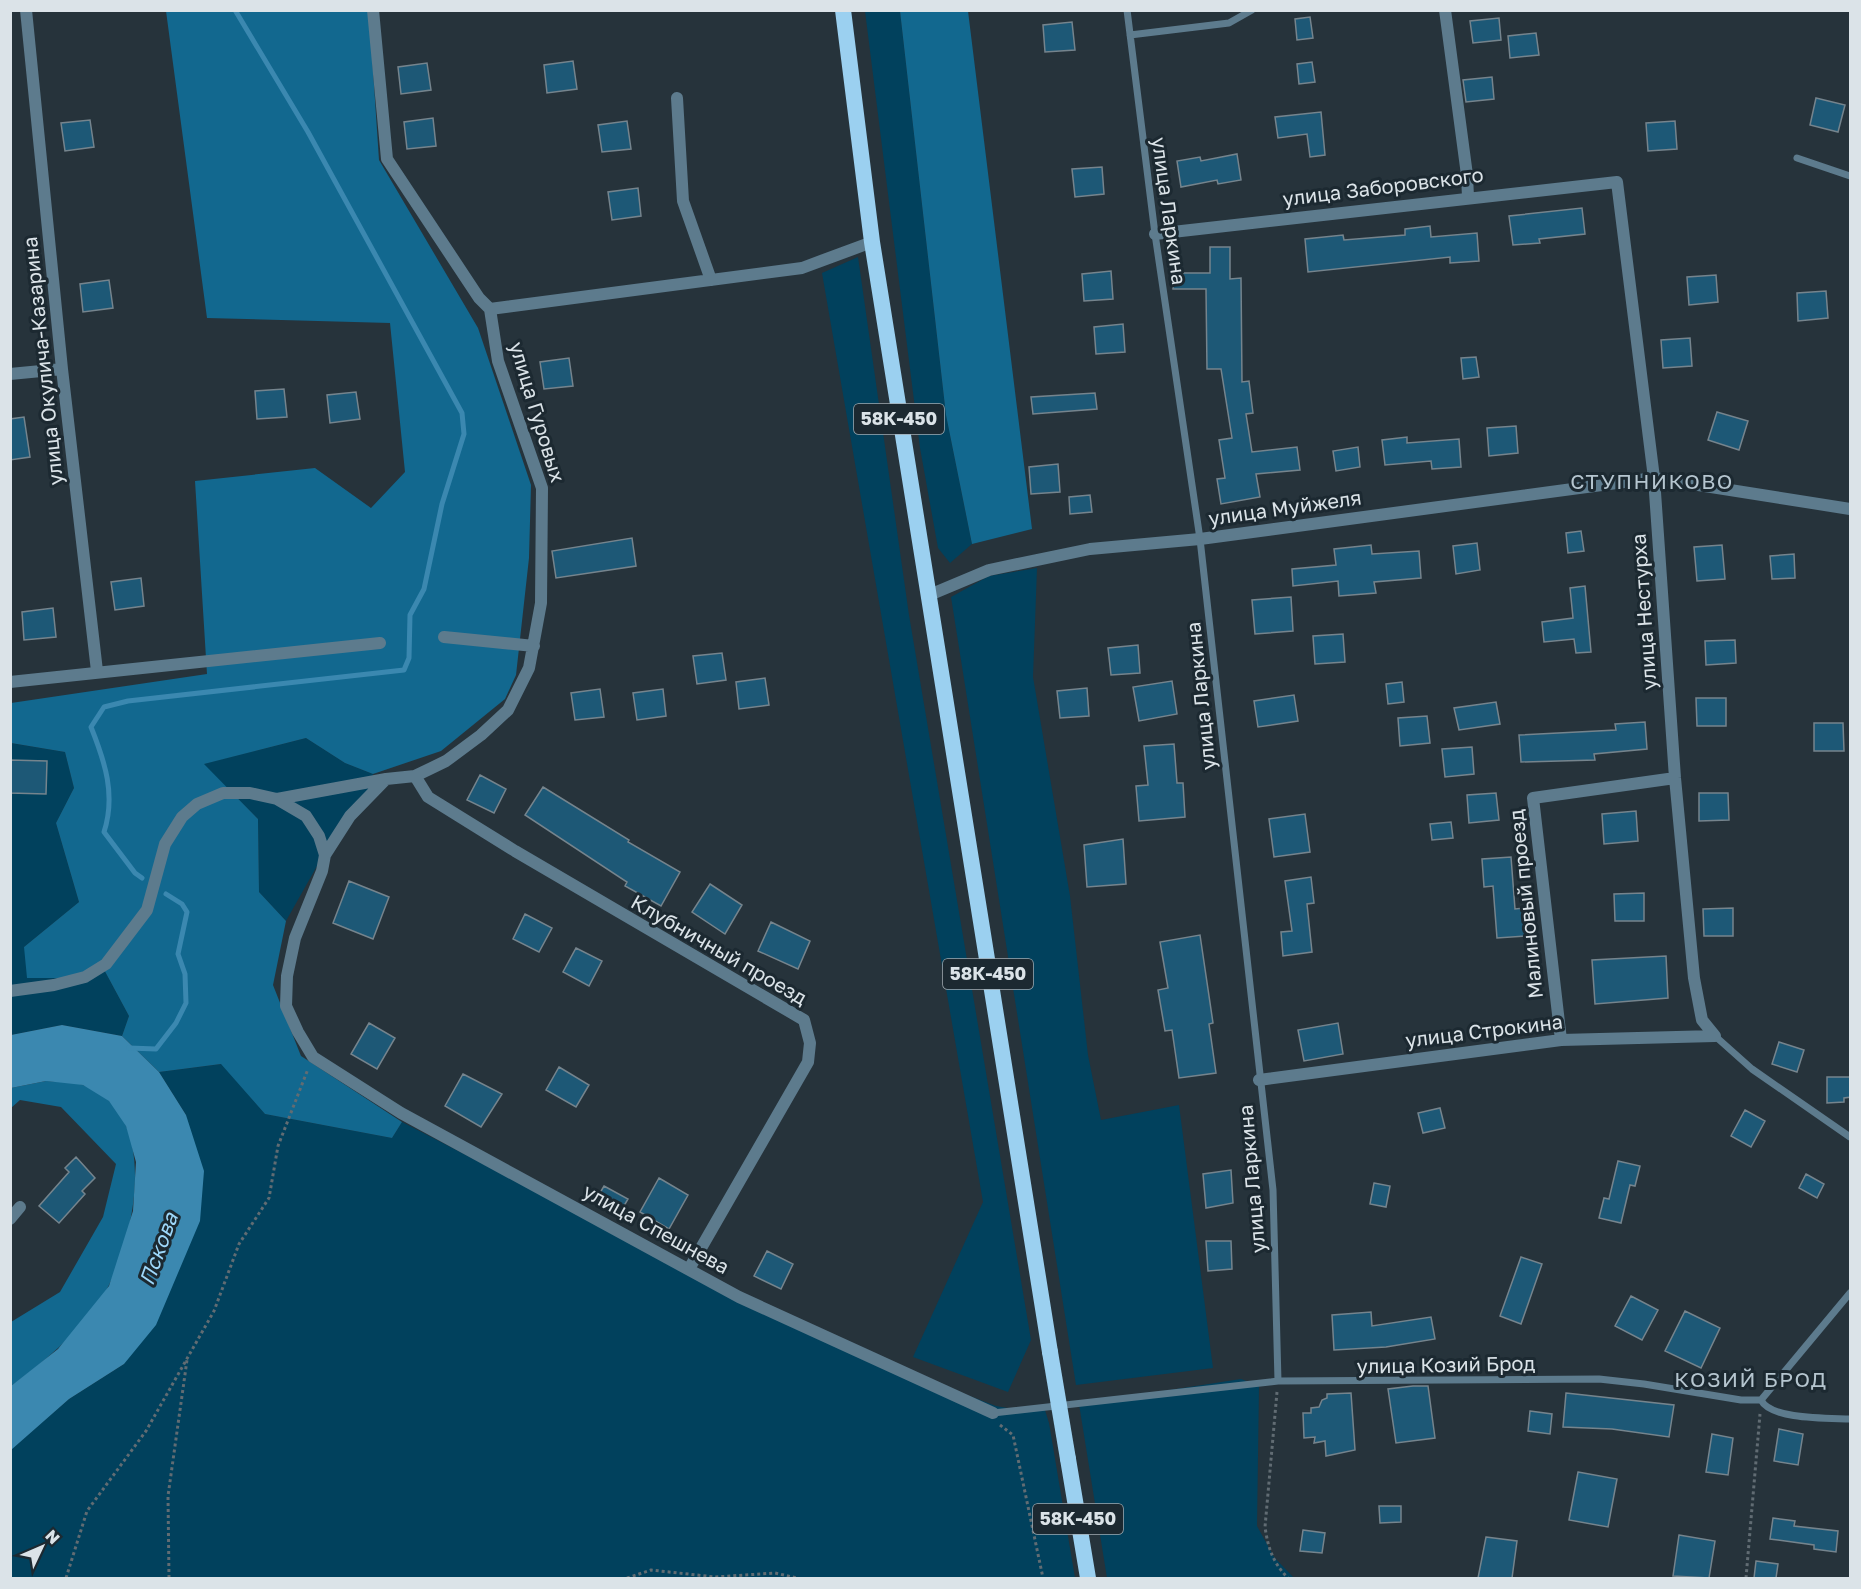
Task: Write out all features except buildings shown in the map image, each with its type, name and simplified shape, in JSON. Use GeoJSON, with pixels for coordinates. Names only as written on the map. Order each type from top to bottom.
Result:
{"type":"FeatureCollection","features":[{"type":"Feature","properties":{"kind":"highway","name":"58К-450"},"geometry":{"type":"LineString","coordinates":[[843,10],[872,242],[927,597],[1088,1578]]}},
{"type":"Feature","properties":{"kind":"street","name":"улица Окулича-Казарина"},"geometry":{"type":"LineString","coordinates":[[26,10],[62,369],[98,671]]}},
{"type":"Feature","properties":{"kind":"street"},"geometry":{"type":"LineString","coordinates":[[373,10],[387,159],[478,298],[490,309],[802,268],[872,242]]}},
{"type":"Feature","properties":{"kind":"street"},"geometry":{"type":"LineString","coordinates":[[1445,10],[1468,197]]}},
{"type":"Feature","properties":{"kind":"street"},"geometry":{"type":"LineString","coordinates":[[678,98],[683,201],[711,280]]}},
{"type":"Feature","properties":{"kind":"street","name":"улица Заборовского"},"geometry":{"type":"LineString","coordinates":[[1155,234],[1617,182]]}},
{"type":"Feature","properties":{"kind":"street","name":"улица Нестурха"},"geometry":{"type":"LineString","coordinates":[[1617,182],[1654,478],[1675,778],[1694,978],[1702,1020],[1715,1036]]}},
{"type":"Feature","properties":{"kind":"street","name":"улица Гуровых"},"geometry":{"type":"LineString","coordinates":[[277,799],[386,779],[415,776],[446,761],[508,710],[529,668],[541,603],[542,488],[498,362],[490,309]]}},
{"type":"Feature","properties":{"kind":"street"},"geometry":{"type":"LineString","coordinates":[[10,374],[62,369]]}},
{"type":"Feature","properties":{"kind":"street"},"geometry":{"type":"LineString","coordinates":[[1654,478],[1851,509]]}},
{"type":"Feature","properties":{"kind":"street","name":"улица Муйжеля"},"geometry":{"type":"LineString","coordinates":[[927,597],[989,570],[1090,549],[1200,539],[1654,478]]}},
{"type":"Feature","properties":{"kind":"street"},"geometry":{"type":"LineString","coordinates":[[444,637],[534,646]]}},
{"type":"Feature","properties":{"kind":"street"},"geometry":{"type":"LineString","coordinates":[[10,682],[98,671],[380,644]]}},
{"type":"Feature","properties":{"kind":"street","name":"Клубничный проезд"},"geometry":{"type":"LineString","coordinates":[[415,776],[428,797],[648,932],[804,1020],[810,1043],[808,1062],[689,1269]]}},
{"type":"Feature","properties":{"kind":"street","name":"Малиновый проезд"},"geometry":{"type":"LineString","coordinates":[[1561,1040],[1533,798],[1675,778]]}},
{"type":"Feature","properties":{"kind":"street"},"geometry":{"type":"LineString","coordinates":[[313,1057],[286,1006],[287,976],[295,938],[322,871],[325,855],[350,816],[386,779]]}},
{"type":"Feature","properties":{"kind":"street"},"geometry":{"type":"LineString","coordinates":[[10,992],[85,977],[106,964],[135,929],[147,910],[165,844],[182,817],[197,804],[223,793],[250,793],[277,799],[306,816],[319,836],[325,855]]}},
{"type":"Feature","properties":{"kind":"street","name":"улица Строкина"},"geometry":{"type":"LineString","coordinates":[[1259,1080],[1561,1040],[1715,1036]]}},
{"type":"Feature","properties":{"kind":"street","name":"улица Спешнева"},"geometry":{"type":"LineString","coordinates":[[313,1057],[400,1113],[739,1297],[993,1413]]}},
{"type":"Feature","properties":{"kind":"street"},"geometry":{"type":"LineString","coordinates":[[10,1219],[20,1207]]}},
{"type":"Feature","properties":{"kind":"lane","name":"улица Ларкина"},"geometry":{"type":"LineString","coordinates":[[1127,10],[1155,234],[1200,539],[1273,1190],[1278,1381]]}},
{"type":"Feature","properties":{"kind":"lane"},"geometry":{"type":"LineString","coordinates":[[1130,35],[1229,23],[1252,10]]}},
{"type":"Feature","properties":{"kind":"lane"},"geometry":{"type":"LineString","coordinates":[[1797,158],[1851,176]]}},
{"type":"Feature","properties":{"kind":"lane"},"geometry":{"type":"LineString","coordinates":[[1715,1036],[1752,1069],[1851,1137]]}},
{"type":"Feature","properties":{"kind":"lane"},"geometry":{"type":"LineString","coordinates":[[1851,1293],[1761,1400],[1764,1405],[1776,1413],[1851,1419]]}},
{"type":"Feature","properties":{"kind":"lane","name":"улица Козий Брод"},"geometry":{"type":"LineString","coordinates":[[993,1413],[1278,1381],[1599,1379],[1741,1400],[1761,1400]]}},
{"type":"Feature","properties":{"kind":"path"},"geometry":{"type":"LineString","coordinates":[[66,1578],[87,1511],[146,1431],[214,1311],[239,1244],[269,1198],[278,1146],[313,1057]]}},
{"type":"Feature","properties":{"kind":"path"},"geometry":{"type":"LineString","coordinates":[[169,1578],[168,1496],[188,1358]]}},
{"type":"Feature","properties":{"kind":"path"},"geometry":{"type":"LineString","coordinates":[[1278,1381],[1265,1527],[1268,1546],[1276,1566],[1288,1578]]}},
{"type":"Feature","properties":{"kind":"path"},"geometry":{"type":"LineString","coordinates":[[1746,1578],[1761,1400]]}},
{"type":"Feature","properties":{"kind":"path"},"geometry":{"type":"LineString","coordinates":[[993,1413],[995,1422],[1013,1435],[1043,1578]]}},
{"type":"Feature","properties":{"kind":"path"},"geometry":{"type":"LineString","coordinates":[[627,1578],[651,1570],[715,1577],[775,1573],[796,1578]]}},
{"type":"Feature","properties":{"kind":"shaded area"},"geometry":{"type":"Polygon","coordinates":[[[166,11],[369,11],[379,160],[478,328],[531,485],[529,558],[516,675],[505,699],[441,751],[373,774],[345,763],[306,738],[204,764],[258,819],[259,892],[286,921],[273,985],[301,1056],[402,1122],[392,1138],[265,1114],[221,1064],[159,1072],[122,1036],[129,1016],[101,964],[69,978],[27,978],[24,947],[79,902],[56,823],[74,788],[65,752],[11,743],[11,703],[207,674],[195,481],[315,468],[371,508],[405,472],[390,323],[207,318],[166,11]]]}},
{"type":"Feature","properties":{"kind":"shaded area"},"geometry":{"type":"Polygon","coordinates":[[[865,11],[900,11],[946,415],[972,544],[950,563],[938,548],[920,448],[865,11]]]}},
{"type":"Feature","properties":{"kind":"shaded area"},"geometry":{"type":"Polygon","coordinates":[[[900,11],[968,11],[1032,529],[972,544],[946,415],[900,11]]]}},
{"type":"Feature","properties":{"kind":"shaded area"},"geometry":{"type":"Polygon","coordinates":[[[858,257],[909,615],[1031,1340],[1008,1392],[913,1357],[983,1202],[822,273],[858,257]]]}},
{"type":"Feature","properties":{"kind":"shaded area"},"geometry":{"type":"Polygon","coordinates":[[[1037,568],[1033,677],[1070,896],[1088,1055],[1101,1120],[1179,1105],[1213,1368],[1076,1385],[951,597],[989,576],[1037,568]]]}},
{"type":"Feature","properties":{"kind":"shaded area"},"geometry":{"type":"Polygon","coordinates":[[[306,738],[345,763],[373,774],[372,788],[335,834],[286,921],[259,892],[258,819],[203,764],[306,738]]]}},
{"type":"Feature","properties":{"kind":"shaded area"},"geometry":{"type":"Polygon","coordinates":[[[10,743],[65,752],[74,788],[56,823],[79,902],[24,947],[101,964],[129,1016],[122,1036],[62,1025],[11,1035],[10,743]]]}},
{"type":"Feature","properties":{"kind":"shaded area"},"geometry":{"type":"Polygon","coordinates":[[[222,1064],[265,1114],[392,1138],[402,1122],[691,1271],[906,1372],[996,1406],[1019,1410],[1044,1407],[1049,1423],[1075,1578],[11,1578],[10,1450],[69,1399],[124,1364],[186,1115],[159,1072],[222,1064]]]}},
{"type":"Feature","properties":{"kind":"shaded area"},"geometry":{"type":"Polygon","coordinates":[[[46,1081],[83,1085],[107,1099],[123,1120],[132,1145],[135,1175],[133,1205],[119,1262],[101,1299],[66,1341],[11,1386],[11,1322],[60,1292],[103,1217],[116,1164],[61,1107],[20,1100],[11,1108],[11,1088],[46,1081]]]}},
{"type":"Feature","properties":{"kind":"shaded area"},"geometry":{"type":"Polygon","coordinates":[[[1241,1379],[1259,1386],[1257,1526],[1274,1557],[1294,1578],[1107,1578],[1079,1404],[1241,1379]]]}},
{"type":"Feature","properties":{"kind":"water","name":"Пскова"},"geometry":{"type":"Polygon","coordinates":[[[62,1025],[122,1036],[159,1072],[186,1115],[204,1171],[200,1221],[156,1325],[124,1364],[69,1399],[11,1450],[11,1386],[58,1349],[109,1286],[133,1211],[136,1162],[126,1126],[109,1101],[83,1085],[46,1081],[11,1088],[11,1035],[62,1025]]]}},
{"type":"Feature","properties":{"kind":"waterway"},"geometry":{"type":"LineString","coordinates":[[142,878],[135,873],[104,832],[109,792],[101,753],[91,727],[104,707],[128,701],[404,670],[409,658],[410,615],[424,589],[442,504],[464,434],[462,413],[308,132],[235,10]]}},
{"type":"Feature","properties":{"kind":"waterway"},"geometry":{"type":"LineString","coordinates":[[129,1048],[156,1049],[176,1023],[186,1003],[185,974],[178,954],[187,912],[182,904],[166,894]]}},
{"type":"Feature","properties":{"kind":"district","name":"СТУПНИКОВО"},"geometry":{"type":"Point","coordinates":[1652,482]}},
{"type":"Feature","properties":{"kind":"district","name":"КОЗИЙ БРОД"},"geometry":{"type":"Point","coordinates":[1751,1380]}}]}
